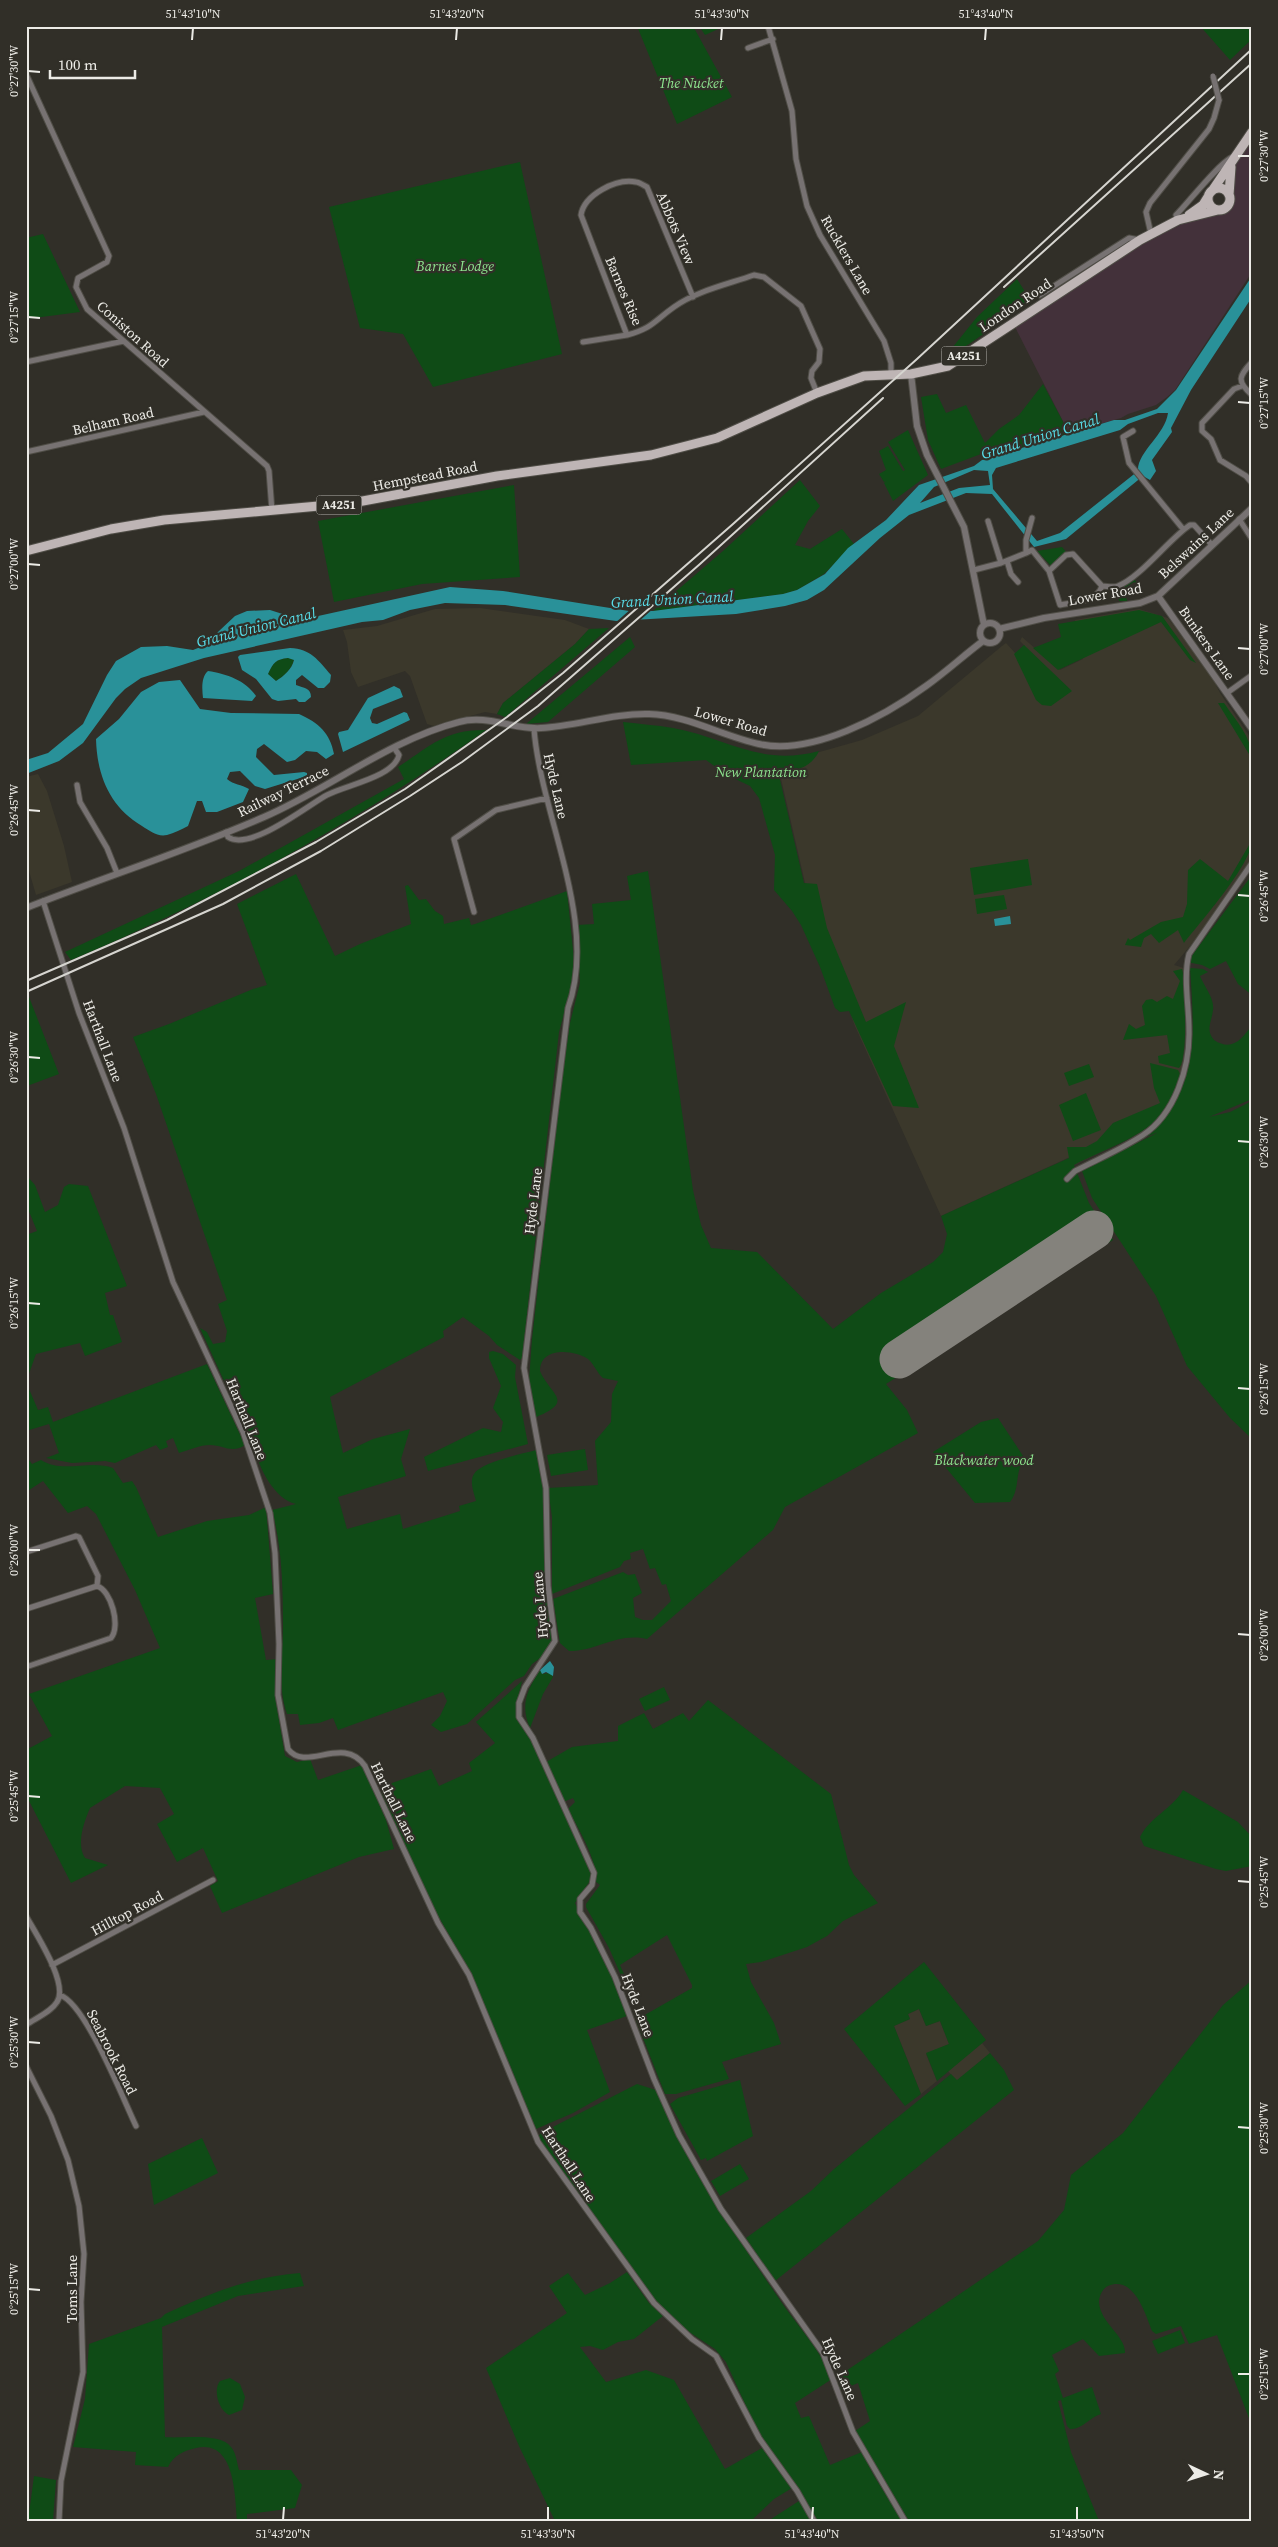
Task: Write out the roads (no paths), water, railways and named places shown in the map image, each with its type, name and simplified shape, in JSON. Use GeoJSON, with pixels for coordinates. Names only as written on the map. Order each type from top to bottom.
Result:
{"type":"FeatureCollection","features":[{"type":"Feature","properties":{"kind":"main road","name":"London Road"},"geometry":{"type":"LineString","coordinates":[[1187,217],[1203,205],[1252,132]]}},
{"type":"Feature","properties":{"kind":"main road","name":"London Road"},"geometry":{"type":"LineString","coordinates":[[1229,195],[1228,183],[1234,160]]}},
{"type":"Feature","properties":{"kind":"main road"},"geometry":{"type":"LineString","coordinates":[[1222,189],[1229,195],[1228,206],[1218,210],[1210,205],[1210,194],[1222,189]]}},
{"type":"Feature","properties":{"kind":"main road","name":"London Road"},"geometry":{"type":"LineString","coordinates":[[652,455],[717,438],[816,393],[864,376],[911,374],[953,364],[1140,240],[1178,220],[1218,210]]}},
{"type":"Feature","properties":{"kind":"main road","name":"Hempstead Road"},"geometry":{"type":"LineString","coordinates":[[26,551],[111,529],[164,520],[272,512],[352,503],[497,476],[652,455]]}},
{"type":"Feature","properties":{"kind":"street","name":"Rucklers Lane"},"geometry":{"type":"LineString","coordinates":[[768,26],[792,111],[796,159],[808,206],[820,235],[884,341],[891,363],[892,375]]}},
{"type":"Feature","properties":{"kind":"street"},"geometry":{"type":"LineString","coordinates":[[748,48],[773,39]]}},
{"type":"Feature","properties":{"kind":"street","name":"Coniston Road"},"geometry":{"type":"LineString","coordinates":[[26,74],[109,256],[107,262],[78,278],[76,287],[87,309],[267,466],[272,512]]}},
{"type":"Feature","properties":{"kind":"street"},"geometry":{"type":"LineString","coordinates":[[1151,234],[1146,212],[1150,203],[1209,129],[1214,118],[1219,100],[1213,76]]}},
{"type":"Feature","properties":{"kind":"street"},"geometry":{"type":"LineString","coordinates":[[1178,220],[1176,215],[1202,188],[1221,164],[1234,160]]}},
{"type":"Feature","properties":{"kind":"street","name":"Abbots View"},"geometry":{"type":"LineString","coordinates":[[581,214],[582,206],[591,196],[607,188],[620,183],[636,182],[646,187],[693,297]]}},
{"type":"Feature","properties":{"kind":"street","name":"Barnes Rise"},"geometry":{"type":"LineString","coordinates":[[581,214],[628,335],[643,331],[654,325],[674,307],[693,297],[754,275],[764,277],[801,306],[820,349],[819,362],[812,371],[811,378],[816,393]]}},
{"type":"Feature","properties":{"kind":"street"},"geometry":{"type":"LineString","coordinates":[[1040,295],[1129,238],[1140,240]]}},
{"type":"Feature","properties":{"kind":"street"},"geometry":{"type":"LineString","coordinates":[[583,342],[628,335]]}},
{"type":"Feature","properties":{"kind":"street"},"geometry":{"type":"LineString","coordinates":[[26,362],[124,341]]}},
{"type":"Feature","properties":{"kind":"street"},"geometry":{"type":"LineString","coordinates":[[1252,362],[1243,372],[1241,379],[1242,386],[1252,394]]}},
{"type":"Feature","properties":{"kind":"street"},"geometry":{"type":"LineString","coordinates":[[911,374],[917,426],[937,474],[964,527],[984,625],[980,634],[983,641],[990,643],[996,641],[999,636],[998,629],[992,624],[984,625]]}},
{"type":"Feature","properties":{"kind":"street"},"geometry":{"type":"LineString","coordinates":[[1242,386],[1234,389],[1202,423],[1202,430],[1211,439],[1220,460],[1246,476],[1252,483]]}},
{"type":"Feature","properties":{"kind":"street","name":"Belham Road"},"geometry":{"type":"LineString","coordinates":[[26,452],[204,412]]}},
{"type":"Feature","properties":{"kind":"street"},"geometry":{"type":"LineString","coordinates":[[1133,431],[1122,437],[1129,463],[1183,529]]}},
{"type":"Feature","properties":{"kind":"street","name":"Belswains Lane"},"geometry":{"type":"LineString","coordinates":[[1158,596],[1252,508]]}},
{"type":"Feature","properties":{"kind":"street"},"geometry":{"type":"LineString","coordinates":[[1026,553],[1028,528],[1032,518]]}},
{"type":"Feature","properties":{"kind":"street"},"geometry":{"type":"LineString","coordinates":[[1239,519],[1252,539]]}},
{"type":"Feature","properties":{"kind":"street"},"geometry":{"type":"LineString","coordinates":[[988,521],[1004,562],[1018,582]]}},
{"type":"Feature","properties":{"kind":"street"},"geometry":{"type":"LineString","coordinates":[[1049,571],[1066,555],[1073,554],[1102,586],[1119,586],[1159,554],[1183,529],[1194,525],[1212,545]]}},
{"type":"Feature","properties":{"kind":"street"},"geometry":{"type":"LineString","coordinates":[[974,570],[1004,562],[1032,550],[1049,571],[1060,605],[1094,598],[1100,593],[1102,586]]}},
{"type":"Feature","properties":{"kind":"street","name":"Lower Road"},"geometry":{"type":"LineString","coordinates":[[998,629],[1044,618],[1140,603],[1158,596]]}},
{"type":"Feature","properties":{"kind":"street","name":"Bunkers Lane"},"geometry":{"type":"LineString","coordinates":[[1158,596],[1252,729]]}},
{"type":"Feature","properties":{"kind":"street","name":"Lower Road"},"geometry":{"type":"LineString","coordinates":[[534,729],[648,714],[671,717],[759,744],[777,746],[810,742],[867,722],[924,688],[983,641]]}},
{"type":"Feature","properties":{"kind":"street"},"geometry":{"type":"LineString","coordinates":[[1227,693],[1252,675]]}},
{"type":"Feature","properties":{"kind":"street","name":"Railway Terrace"},"geometry":{"type":"LineString","coordinates":[[26,908],[265,816],[433,730],[461,721],[488,720],[534,729]]}},
{"type":"Feature","properties":{"kind":"street","name":"Hyde Lane"},"geometry":{"type":"LineString","coordinates":[[534,729],[547,798],[570,891],[578,962],[574,991],[568,1008],[524,1368],[546,1488],[548,1586],[555,1641],[525,1687],[520,1702],[519,1716],[533,1738],[594,1873],[592,1885],[580,1898],[580,1912],[591,1928],[615,1977],[654,2079],[679,2135],[721,2209],[823,2353],[853,2432],[905,2521]]}},
{"type":"Feature","properties":{"kind":"street"},"geometry":{"type":"LineString","coordinates":[[226,832],[228,837],[235,840],[253,836],[286,823],[327,795],[389,769],[398,761],[399,755],[395,749]]}},
{"type":"Feature","properties":{"kind":"street"},"geometry":{"type":"LineString","coordinates":[[77,785],[80,802],[107,848],[117,873]]}},
{"type":"Feature","properties":{"kind":"street"},"geometry":{"type":"LineString","coordinates":[[474,912],[454,840],[496,810],[547,798]]}},
{"type":"Feature","properties":{"kind":"street"},"geometry":{"type":"LineString","coordinates":[[1067,1179],[1076,1171],[1144,1134],[1170,1108],[1184,1070],[1190,1033],[1187,969],[1189,954],[1252,863]]}},
{"type":"Feature","properties":{"kind":"street","name":"Harthall Lane"},"geometry":{"type":"LineString","coordinates":[[43,901],[79,1013],[124,1128],[173,1282],[242,1432],[270,1513],[275,1553],[279,1644],[278,1696],[288,1749],[297,1756],[339,1752],[351,1753],[359,1758],[438,1923],[469,1975],[538,2142],[654,2304],[692,2339],[716,2356],[758,2438],[797,2491],[814,2521]]}},
{"type":"Feature","properties":{"kind":"street"},"geometry":{"type":"LineString","coordinates":[[26,1552],[76,1536],[81,1539],[98,1576],[97,1586]]}},
{"type":"Feature","properties":{"kind":"street"},"geometry":{"type":"LineString","coordinates":[[26,1609],[97,1586]]}},
{"type":"Feature","properties":{"kind":"street"},"geometry":{"type":"LineString","coordinates":[[26,1667],[111,1638],[116,1629],[116,1618],[104,1591],[97,1586]]}},
{"type":"Feature","properties":{"kind":"street","name":"Hilltop Road"},"geometry":{"type":"LineString","coordinates":[[52,1965],[212,1880]]}},
{"type":"Feature","properties":{"kind":"street"},"geometry":{"type":"LineString","coordinates":[[26,1916],[60,1984],[60,1995],[56,2004],[26,2025]]}},
{"type":"Feature","properties":{"kind":"street","name":"Seabrook Road"},"geometry":{"type":"LineString","coordinates":[[60,1995],[69,2000],[85,2019],[136,2126]]}},
{"type":"Feature","properties":{"kind":"street","name":"Toms Lane"},"geometry":{"type":"LineString","coordinates":[[26,2066],[51,2116],[68,2160],[80,2206],[84,2254],[81,2302],[83,2372],[61,2481],[58,2521]]}},
{"type":"Feature","properties":{"kind":"water","name":"Grand Union Canal"},"geometry":{"type":"Polygon","coordinates":[[[1252,276],[1252,297],[1191,390],[1171,428],[1172,432],[1152,460],[1156,471],[1150,480],[1143,476],[1066,539],[1034,547],[992,494],[966,493],[909,515],[880,538],[824,590],[807,600],[785,606],[736,614],[616,621],[505,605],[445,603],[410,610],[383,620],[362,622],[204,658],[141,678],[116,698],[83,743],[59,761],[26,774],[26,760],[48,753],[83,724],[116,661],[141,647],[167,646],[193,650],[203,646],[235,616],[247,611],[270,610],[292,617],[309,618],[450,587],[503,591],[629,611],[653,611],[783,594],[797,590],[825,574],[848,548],[886,520],[919,485],[974,466],[982,460],[1114,420],[1125,420],[1157,409],[1176,390],[1252,276]],[[1158,413],[1128,424],[1120,430],[996,468],[992,475],[993,489],[1037,541],[1060,533],[1138,471],[1142,457],[1166,421],[1168,413],[1158,413]],[[974,470],[934,487],[920,503],[959,488],[990,485],[988,471],[974,470]]]}},
{"type":"Feature","properties":{"kind":"water"},"geometry":{"type":"Polygon","coordinates":[[[290,648],[297,649],[314,656],[331,675],[330,682],[324,688],[318,688],[302,675],[296,680],[296,685],[308,690],[311,697],[305,702],[299,702],[296,699],[278,701],[272,699],[256,679],[242,670],[238,657],[240,655],[290,648]],[[288,658],[281,659],[273,664],[268,674],[276,681],[287,672],[294,660],[288,658]]]}},
{"type":"Feature","properties":{"kind":"water"},"geometry":{"type":"Polygon","coordinates":[[[208,671],[222,674],[241,682],[252,690],[256,696],[252,701],[203,698],[203,680],[208,671]]]}},
{"type":"Feature","properties":{"kind":"water"},"geometry":{"type":"Polygon","coordinates":[[[180,680],[200,709],[231,713],[299,714],[322,729],[330,740],[334,754],[326,759],[317,752],[306,751],[295,760],[287,762],[264,744],[257,749],[256,757],[274,775],[304,772],[307,773],[307,776],[265,789],[255,786],[240,771],[230,772],[227,779],[249,789],[243,802],[217,812],[206,812],[202,801],[197,801],[188,826],[167,835],[154,833],[121,810],[107,789],[99,766],[96,739],[119,719],[141,692],[159,682],[180,680]]]}},
{"type":"Feature","properties":{"kind":"water"},"geometry":{"type":"Polygon","coordinates":[[[394,686],[400,689],[403,697],[373,709],[370,718],[372,723],[377,724],[404,712],[407,713],[410,720],[343,752],[339,732],[348,730],[368,698],[394,686]]]}},
{"type":"Feature","properties":{"kind":"water"},"geometry":{"type":"Polygon","coordinates":[[[1010,916],[1011,924],[995,926],[994,919],[1010,916]]]}},
{"type":"Feature","properties":{"kind":"water"},"geometry":{"type":"Polygon","coordinates":[[[550,1661],[554,1667],[553,1676],[546,1672],[542,1674],[540,1670],[550,1661]]]}},
{"type":"Feature","properties":{"kind":"railway"},"geometry":{"type":"LineString","coordinates":[[26,981],[167,920],[316,842],[405,789],[507,717],[563,673],[733,524],[917,359],[1252,49]]}},
{"type":"Feature","properties":{"kind":"railway"},"geometry":{"type":"LineString","coordinates":[[1004,287],[1252,63]]}},
{"type":"Feature","properties":{"kind":"railway"},"geometry":{"type":"LineString","coordinates":[[26,992],[223,904],[321,851],[462,762],[538,706],[700,564],[883,398]]}},
{"type":"Feature","properties":{"kind":"park label","name":"The Nucket"},"geometry":{"type":"Point","coordinates":[691,83]}},
{"type":"Feature","properties":{"kind":"park label","name":"Barnes Lodge"},"geometry":{"type":"Point","coordinates":[455,266]}},
{"type":"Feature","properties":{"kind":"park label","name":"New Plantation"},"geometry":{"type":"Point","coordinates":[761,772]}},
{"type":"Feature","properties":{"kind":"park label","name":"Blackwater wood"},"geometry":{"type":"Point","coordinates":[984,1460]}}]}
